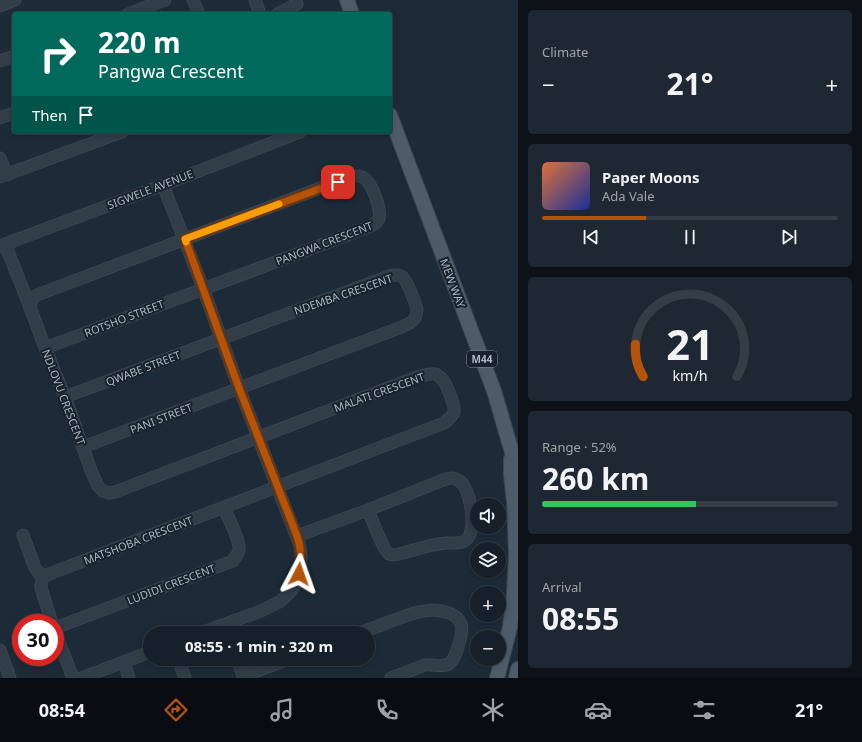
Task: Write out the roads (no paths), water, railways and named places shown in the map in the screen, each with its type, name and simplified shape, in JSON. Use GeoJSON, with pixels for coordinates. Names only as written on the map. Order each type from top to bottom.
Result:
{"type":"FeatureCollection","features":[{"type":"Feature","properties":{"kind":"main road"},"geometry":{"type":"LineString","coordinates":[[347,0],[351,12]]}},
{"type":"Feature","properties":{"kind":"main road","name":"MEW WAY"},"geometry":{"type":"LineString","coordinates":[[392,120],[494,391],[515,464],[511,475],[514,502],[516,554],[514,594],[510,627],[497,678]]}},
{"type":"Feature","properties":{"kind":"main road"},"geometry":{"type":"LineString","coordinates":[[516,678],[518,668]]}},
{"type":"Feature","properties":{"kind":"street"},"geometry":{"type":"LineString","coordinates":[[0,6],[15,0]]}},
{"type":"Feature","properties":{"kind":"street"},"geometry":{"type":"LineString","coordinates":[[133,12],[165,0]]}},
{"type":"Feature","properties":{"kind":"street"},"geometry":{"type":"LineString","coordinates":[[193,0],[199,12]]}},
{"type":"Feature","properties":{"kind":"street"},"geometry":{"type":"LineString","coordinates":[[255,0],[259,12]]}},
{"type":"Feature","properties":{"kind":"street"},"geometry":{"type":"LineString","coordinates":[[281,12],[297,4]]}},
{"type":"Feature","properties":{"kind":"street"},"geometry":{"type":"LineString","coordinates":[[0,61],[12,57]]}},
{"type":"Feature","properties":{"kind":"street"},"geometry":{"type":"LineString","coordinates":[[0,118],[12,114]]}},
{"type":"Feature","properties":{"kind":"street"},"geometry":{"type":"LineString","coordinates":[[0,158],[3,176],[117,134]]}},
{"type":"Feature","properties":{"kind":"street","name":"SIGWELE AVENUE"},"geometry":{"type":"LineString","coordinates":[[2,245],[295,134]]}},
{"type":"Feature","properties":{"kind":"street","name":"PANGWA CRESCENT"},"geometry":{"type":"LineString","coordinates":[[185,239],[352,176],[360,176],[369,182],[378,204],[380,212],[378,219],[375,224],[369,227],[203,288]]}},
{"type":"Feature","properties":{"kind":"street"},"geometry":{"type":"LineString","coordinates":[[163,185],[185,239],[239,388],[300,546],[301,558],[299,574],[291,591],[281,601],[231,626]]}},
{"type":"Feature","properties":{"kind":"street"},"geometry":{"type":"LineString","coordinates":[[30,307],[30,302],[37,295],[185,239]]}},
{"type":"Feature","properties":{"kind":"street","name":"NDLOVU CRESCENT"},"geometry":{"type":"LineString","coordinates":[[2,245],[30,307],[98,486],[102,491],[109,493],[126,488],[259,437]]}},
{"type":"Feature","properties":{"kind":"street","name":"NDEMBA CRESCENT"},"geometry":{"type":"LineString","coordinates":[[221,338],[389,276],[401,276],[405,278],[408,283],[417,310],[415,318],[411,322],[402,327],[239,388]]}},
{"type":"Feature","properties":{"kind":"street","name":"ROTSHO STREET"},"geometry":{"type":"LineString","coordinates":[[45,348],[203,288]]}},
{"type":"Feature","properties":{"kind":"street","name":"QWABE STREET"},"geometry":{"type":"LineString","coordinates":[[65,397],[221,338]]}},
{"type":"Feature","properties":{"kind":"street","name":"MALATI CRESCENT"},"geometry":{"type":"LineString","coordinates":[[259,437],[417,377],[429,374],[435,374],[444,381],[454,407],[453,413],[444,424],[277,487]]}},
{"type":"Feature","properties":{"kind":"street","name":"PANI STREET"},"geometry":{"type":"LineString","coordinates":[[83,447],[239,388]]}},
{"type":"Feature","properties":{"kind":"street"},"geometry":{"type":"LineString","coordinates":[[297,536],[452,478],[460,480],[464,485],[471,505],[471,533],[468,539],[463,542],[435,544],[394,555],[387,552],[368,510]]}},
{"type":"Feature","properties":{"kind":"street","name":"MATSHOBA CRESCENT"},"geometry":{"type":"LineString","coordinates":[[43,578],[56,571],[277,487]]}},
{"type":"Feature","properties":{"kind":"street","name":"LUDIDI CRESCENT"},"geometry":{"type":"LineString","coordinates":[[64,626],[233,561],[239,550],[237,539],[224,508]]}},
{"type":"Feature","properties":{"kind":"street"},"geometry":{"type":"LineString","coordinates":[[23,535],[35,568],[43,578],[41,588],[49,614]]}},
{"type":"Feature","properties":{"kind":"street"},"geometry":{"type":"LineString","coordinates":[[375,627],[414,613],[429,610],[450,613],[459,620],[462,627],[456,653],[451,662],[446,665],[425,665],[391,678]]}},
{"type":"Feature","properties":{"kind":"street"},"geometry":{"type":"LineString","coordinates":[[0,650],[10,678]]}},
{"type":"Feature","properties":{"kind":"street"},"geometry":{"type":"LineString","coordinates":[[64,654],[73,678]]}},
{"type":"Feature","properties":{"kind":"street"},"geometry":{"type":"LineString","coordinates":[[81,678],[143,655]]}},
{"type":"Feature","properties":{"kind":"street"},"geometry":{"type":"LineString","coordinates":[[124,663],[129,678]]}},
{"type":"Feature","properties":{"kind":"street"},"geometry":{"type":"LineString","coordinates":[[181,666],[185,678]]}},
{"type":"Feature","properties":{"kind":"street"},"geometry":{"type":"LineString","coordinates":[[239,666],[243,677],[272,666]]}}]}
